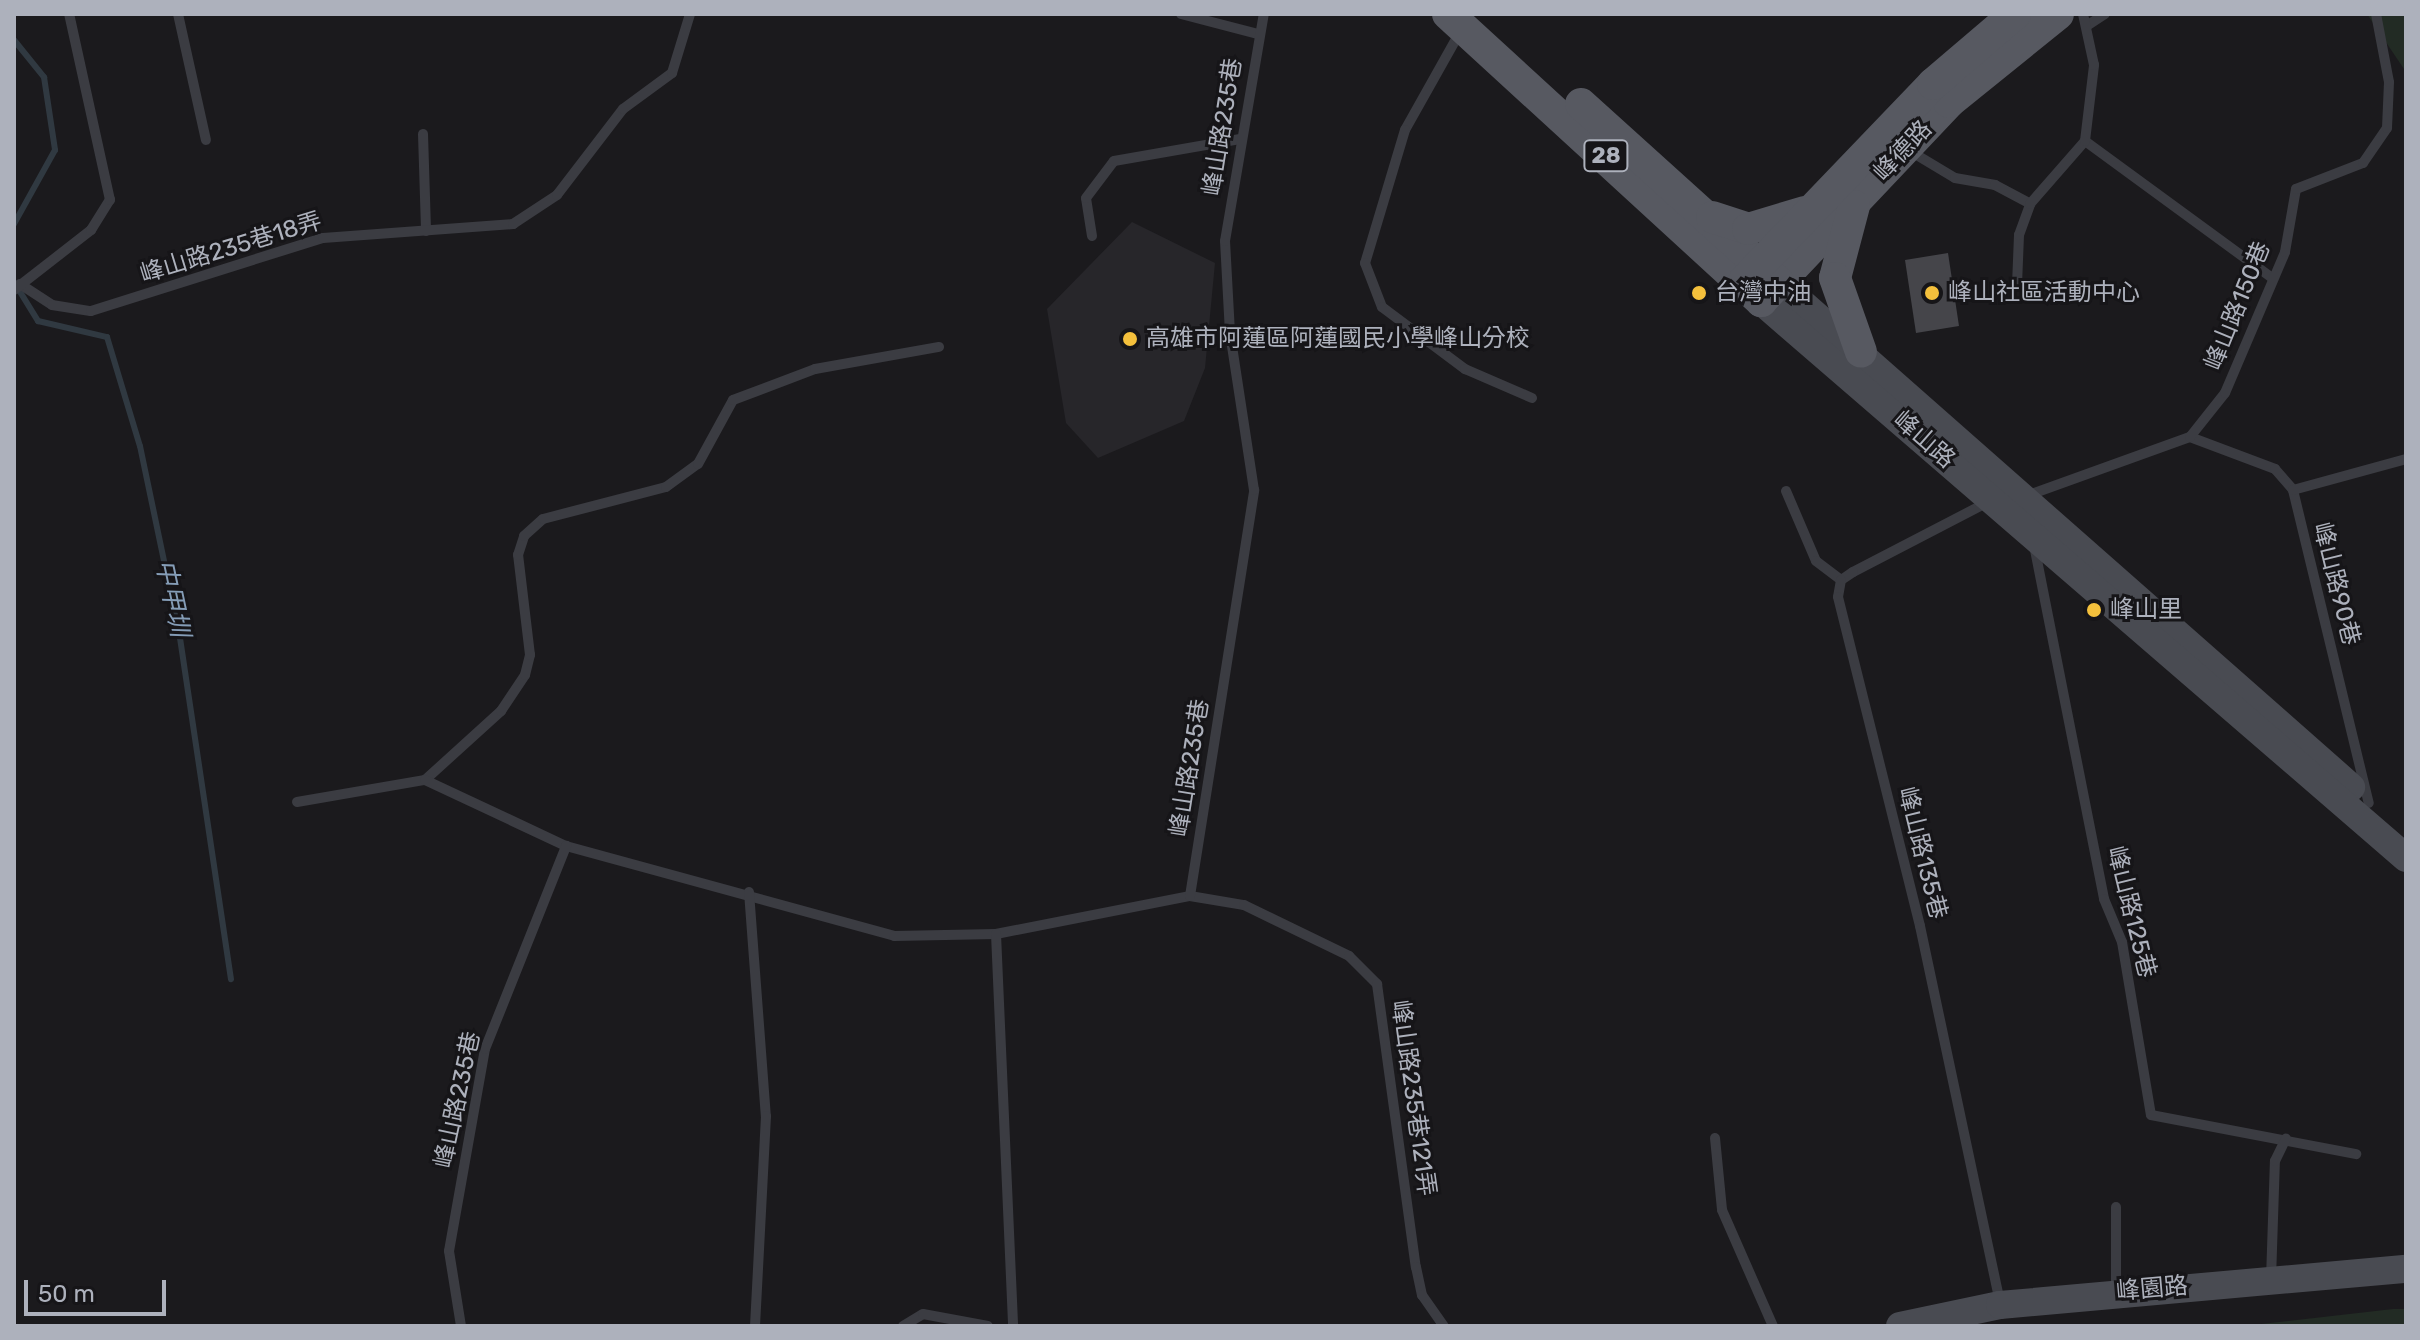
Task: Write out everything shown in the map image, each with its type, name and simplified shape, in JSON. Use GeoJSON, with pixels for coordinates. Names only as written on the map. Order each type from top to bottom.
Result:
{"type":"FeatureCollection","features":[{"type":"Feature","properties":{"kind":"main road","name":"峰德路"},"geometry":{"type":"LineString","coordinates":[[1846,196],[1933,84],[2015,14]]}},
{"type":"Feature","properties":{"kind":"main road","name":"峰山路"},"geometry":{"type":"LineString","coordinates":[[1463,18],[1704,215],[1760,283]]}},
{"type":"Feature","properties":{"kind":"main road","name":"峰山路"},"geometry":{"type":"LineString","coordinates":[[1463,18],[1760,283]]}},
{"type":"Feature","properties":{"kind":"main road","name":"峰德路"},"geometry":{"type":"LineString","coordinates":[[1760,283],[1846,196],[1905,148],[1949,102],[2076,18]]}},
{"type":"Feature","properties":{"kind":"main road"},"geometry":{"type":"LineString","coordinates":[[1704,215],[1748,229],[1773,226],[1846,196]]}},
{"type":"Feature","properties":{"kind":"main road"},"geometry":{"type":"LineString","coordinates":[[1846,196],[1835,278],[1861,352]]}},
{"type":"Feature","properties":{"kind":"street","name":"峰山路"},"geometry":{"type":"LineString","coordinates":[[1760,283],[1861,352],[2406,858]]}},
{"type":"Feature","properties":{"kind":"street","name":"峰山路"},"geometry":{"type":"LineString","coordinates":[[1760,283],[1993,499],[2035,515],[2406,834]]}},
{"type":"Feature","properties":{"kind":"street","name":"峰園路"},"geometry":{"type":"LineString","coordinates":[[1900,1326],[2000,1305],[2116,1292],[2406,1269]]}},
{"type":"Feature","properties":{"kind":"lane"},"geometry":{"type":"LineString","coordinates":[[18,287],[91,230],[110,200],[69,14]]}},
{"type":"Feature","properties":{"kind":"lane"},"geometry":{"type":"LineString","coordinates":[[178,14],[206,140]]}},
{"type":"Feature","properties":{"kind":"lane","name":"峰山路235巷18弄"},"geometry":{"type":"LineString","coordinates":[[18,287],[52,305],[91,311],[323,238],[513,224],[535,214],[623,109],[672,73],[690,14]]}},
{"type":"Feature","properties":{"kind":"lane"},"geometry":{"type":"LineString","coordinates":[[1181,14],[1258,34]]}},
{"type":"Feature","properties":{"kind":"lane","name":"峰山路235巷"},"geometry":{"type":"LineString","coordinates":[[1190,896],[1254,490],[1230,333],[1225,241],[1258,34],[1264,14]]}},
{"type":"Feature","properties":{"kind":"lane"},"geometry":{"type":"LineString","coordinates":[[2017,285],[2019,235],[2030,204],[2085,141],[2094,65],[2076,18],[2105,14]]}},
{"type":"Feature","properties":{"kind":"lane","name":"峰山路150巷"},"geometry":{"type":"LineString","coordinates":[[2190,437],[2225,393],[2285,252],[2296,189],[2363,163],[2387,128],[2389,82],[2376,14]]}},
{"type":"Feature","properties":{"kind":"lane"},"geometry":{"type":"LineString","coordinates":[[1463,18],[1405,130],[1365,263],[1382,307],[1465,369],[1532,398]]}},
{"type":"Feature","properties":{"kind":"lane"},"geometry":{"type":"LineString","coordinates":[[423,134],[426,231]]}},
{"type":"Feature","properties":{"kind":"lane"},"geometry":{"type":"LineString","coordinates":[[1092,236],[1086,198],[1114,161],[1240,139]]}},
{"type":"Feature","properties":{"kind":"lane"},"geometry":{"type":"LineString","coordinates":[[2085,141],[2272,278]]}},
{"type":"Feature","properties":{"kind":"lane"},"geometry":{"type":"LineString","coordinates":[[1905,148],[1955,178],[1995,185],[2030,204]]}},
{"type":"Feature","properties":{"kind":"lane"},"geometry":{"type":"LineString","coordinates":[[297,802],[425,780],[501,711],[525,675],[530,655],[518,555],[524,536],[543,519],[666,487],[698,464],[733,400],[815,369],[939,347]]}},
{"type":"Feature","properties":{"kind":"lane"},"geometry":{"type":"LineString","coordinates":[[2035,515],[2190,437],[2275,469],[2293,490],[2406,459]]}},
{"type":"Feature","properties":{"kind":"lane","name":"峰山路90巷"},"geometry":{"type":"LineString","coordinates":[[2293,490],[2369,803]]}},
{"type":"Feature","properties":{"kind":"lane"},"geometry":{"type":"LineString","coordinates":[[1786,491],[1816,561],[1841,580],[1993,499]]}},
{"type":"Feature","properties":{"kind":"lane","name":"峰山路125巷"},"geometry":{"type":"LineString","coordinates":[[2035,515],[2104,899],[2122,942],[2148,1107],[2159,1119],[2286,1138],[2304,1149],[2356,1154]]}},
{"type":"Feature","properties":{"kind":"lane","name":"峰山路135巷"},"geometry":{"type":"LineString","coordinates":[[1841,580],[1838,597],[1920,926],[2000,1305]]}},
{"type":"Feature","properties":{"kind":"lane"},"geometry":{"type":"LineString","coordinates":[[425,780],[566,846],[749,892],[879,933],[996,934],[1190,896]]}},
{"type":"Feature","properties":{"kind":"lane","name":"峰山路235巷"},"geometry":{"type":"LineString","coordinates":[[461,1326],[449,1251],[485,1049],[566,846]]}},
{"type":"Feature","properties":{"kind":"lane"},"geometry":{"type":"LineString","coordinates":[[749,892],[766,1116],[755,1326]]}},
{"type":"Feature","properties":{"kind":"lane","name":"峰山路235巷121弄"},"geometry":{"type":"LineString","coordinates":[[1190,896],[1244,905],[1370,970],[1416,1267],[1422,1295],[1444,1326]]}},
{"type":"Feature","properties":{"kind":"lane"},"geometry":{"type":"LineString","coordinates":[[996,934],[1013,1326]]}},
{"type":"Feature","properties":{"kind":"lane"},"geometry":{"type":"LineString","coordinates":[[1715,1138],[1722,1210],[1773,1326]]}},
{"type":"Feature","properties":{"kind":"lane"},"geometry":{"type":"LineString","coordinates":[[2271,1279],[2275,1161],[2286,1138]]}},
{"type":"Feature","properties":{"kind":"lane"},"geometry":{"type":"LineString","coordinates":[[2116,1207],[2116,1292]]}},
{"type":"Feature","properties":{"kind":"lane"},"geometry":{"type":"LineString","coordinates":[[903,1326],[923,1314],[988,1326]]}},
{"type":"Feature","properties":{"kind":"shaded area"},"geometry":{"type":"Polygon","coordinates":[[[2367,14],[2406,14],[2406,72],[2367,14]]]}},
{"type":"Feature","properties":{"kind":"shaded area","name":"高雄市阿蓮區阿蓮國民小學峰山分校"},"geometry":{"type":"Polygon","coordinates":[[[1132,222],[1215,263],[1205,368],[1184,421],[1098,458],[1066,423],[1047,309],[1132,222]]]}},
{"type":"Feature","properties":{"kind":"shaded area"},"geometry":{"type":"Polygon","coordinates":[[[2406,1309],[2406,1326],[2243,1326],[2406,1309]]]}},
{"type":"Feature","properties":{"kind":"building","name":"峰山社區活動中心"},"geometry":{"type":"Polygon","coordinates":[[[1948,253],[1959,326],[1916,333],[1905,260],[1948,253]]]}},
{"type":"Feature","properties":{"kind":"waterway","name":"中甲圳"},"geometry":{"type":"LineString","coordinates":[[14,40],[44,77],[55,150],[14,224]]}},
{"type":"Feature","properties":{"kind":"waterway","name":"中甲圳"},"geometry":{"type":"LineString","coordinates":[[14,282],[38,321],[107,337],[140,446],[180,638],[231,979]]}},
{"type":"Feature","properties":{"kind":"place","name":"台灣中油"},"geometry":{"type":"Point","coordinates":[1699,293]}},
{"type":"Feature","properties":{"kind":"place","name":"峰山社區活動中心"},"geometry":{"type":"Point","coordinates":[1932,293]}},
{"type":"Feature","properties":{"kind":"place","name":"高雄市阿蓮區阿蓮國民小學峰山分校"},"geometry":{"type":"Point","coordinates":[1130,339]}},
{"type":"Feature","properties":{"kind":"place","name":"峰山里"},"geometry":{"type":"Point","coordinates":[2094,610]}}]}
